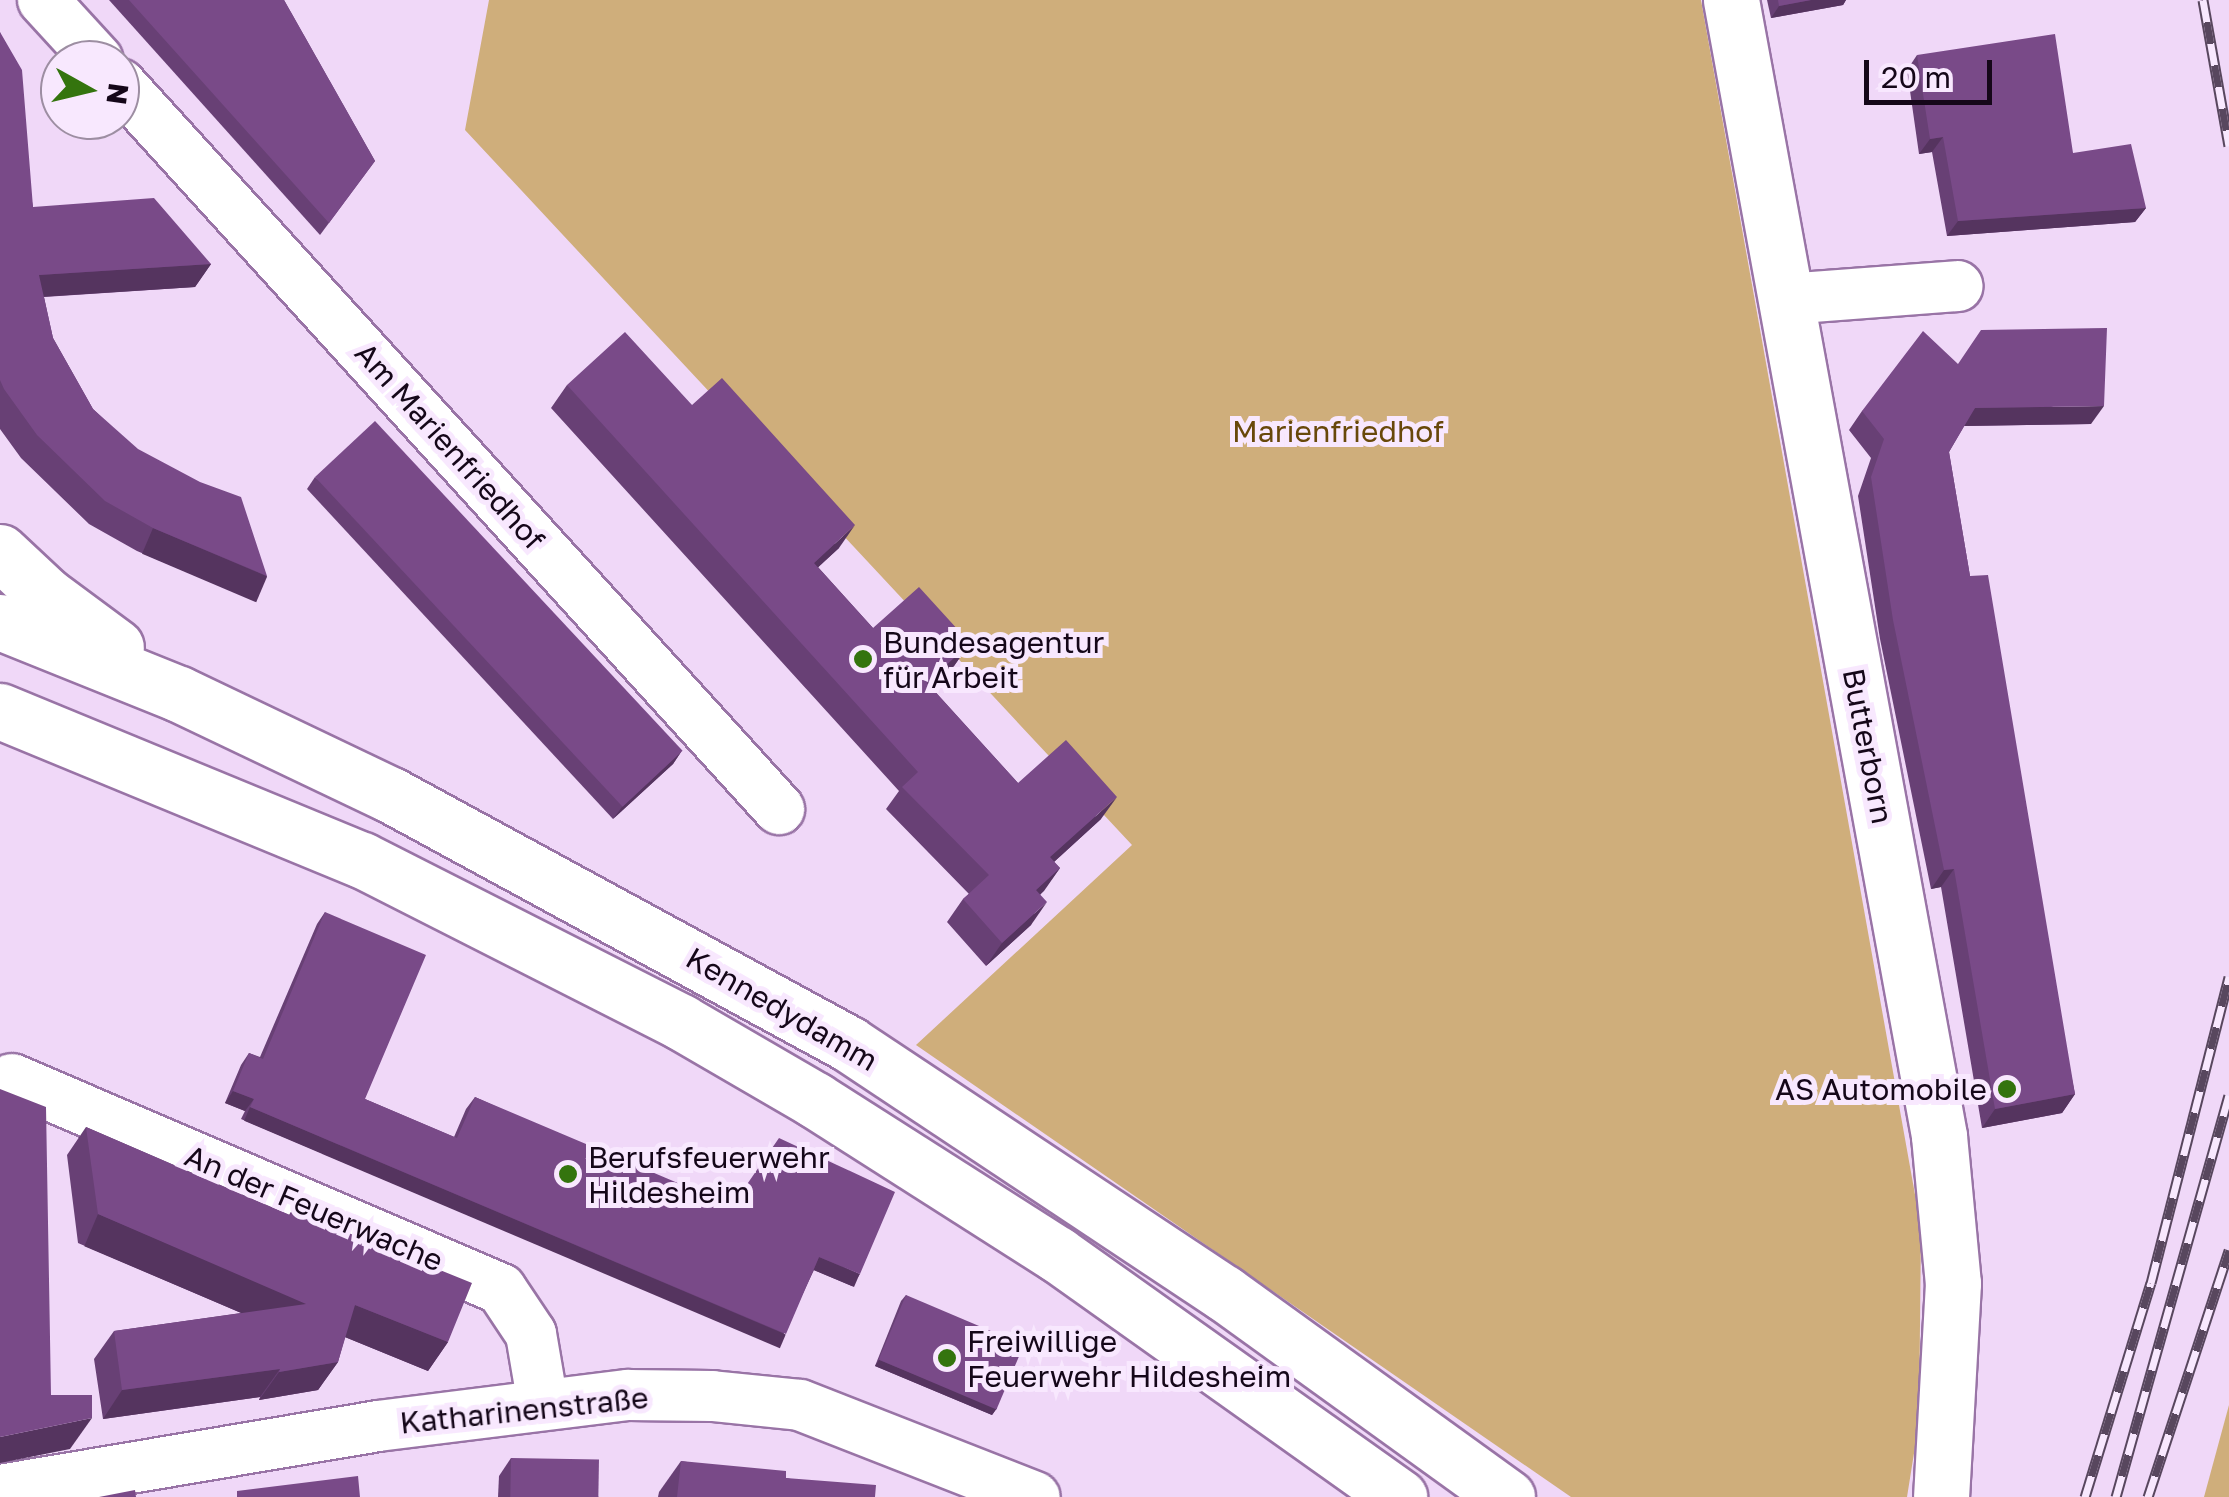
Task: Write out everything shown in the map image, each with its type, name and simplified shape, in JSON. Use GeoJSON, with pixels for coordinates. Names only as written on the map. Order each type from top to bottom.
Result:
{"type":"FeatureCollection","features":[{"type":"Feature","properties":{"kind":"main road","name":"Butterborn"},"geometry":{"type":"LineString","coordinates":[[1731,0],[1940,1136],[1952,1282],[1940,1497]]}},
{"type":"Feature","properties":{"kind":"main road"},"geometry":{"type":"LineString","coordinates":[[0,552],[46,594],[179,694]]}},
{"type":"Feature","properties":{"kind":"main road","name":"Kennedydamm"},"geometry":{"type":"LineString","coordinates":[[0,622],[179,694],[442,821],[849,1044],[1224,1293],[1506,1497]]}},
{"type":"Feature","properties":{"kind":"main road","name":"Kennedydamm"},"geometry":{"type":"LineString","coordinates":[[0,711],[362,860],[681,1022],[814,1100],[1058,1254],[1400,1497]]}},
{"type":"Feature","properties":{"kind":"street"},"geometry":{"type":"LineString","coordinates":[[43,0],[80,40]]}},
{"type":"Feature","properties":{"kind":"street","name":"Am Marienfriedhof"},"geometry":{"type":"LineString","coordinates":[[140,106],[779,808]]}},
{"type":"Feature","properties":{"kind":"street"},"geometry":{"type":"LineString","coordinates":[[1786,299],[1958,286]]}},
{"type":"Feature","properties":{"kind":"street","name":"An der Feuerwache"},"geometry":{"type":"LineString","coordinates":[[12,1079],[501,1289],[532,1334],[543,1404]]}},
{"type":"Feature","properties":{"kind":"street","name":"Katharinenstraße"},"geometry":{"type":"LineString","coordinates":[[0,1490],[378,1426],[628,1395],[712,1396],[800,1405],[1035,1497]]}},
{"type":"Feature","properties":{"kind":"green space","name":"Marienfriedhof"},"geometry":{"type":"Polygon","coordinates":[[[489,0],[1701,0],[1921,1228],[1919,1422],[1907,1497],[1571,1497],[916,1045],[1132,845],[465,130],[489,0]]]}},
{"type":"Feature","properties":{"kind":"green space"},"geometry":{"type":"Polygon","coordinates":[[[2229,1405],[2229,1497],[2204,1497],[2229,1405]]]}},
{"type":"Feature","properties":{"kind":"building"},"geometry":{"type":"Polygon","coordinates":[[[129,0],[284,0],[375,161],[329,223],[129,0]]]}},
{"type":"Feature","properties":{"kind":"building"},"geometry":{"type":"Polygon","coordinates":[[[1778,0],[1811,0],[1779,6],[1778,0]]]}},
{"type":"Feature","properties":{"kind":"building"},"geometry":{"type":"Polygon","coordinates":[[[0,32],[22,70],[33,207],[154,198],[211,264],[39,275],[53,338],[93,409],[138,449],[200,482],[241,497],[267,576],[153,528],[105,501],[37,435],[4,389],[0,380],[0,32]]]}},
{"type":"Feature","properties":{"kind":"building"},"geometry":{"type":"Polygon","coordinates":[[[2055,34],[2073,153],[2131,144],[2146,208],[1958,221],[1943,137],[1930,139],[1917,55],[2055,34]]]}},
{"type":"Feature","properties":{"kind":"building"},"geometry":{"type":"Polygon","coordinates":[[[2107,328],[2104,406],[1975,408],[1949,452],[1970,576],[1988,575],[2075,1094],[1995,1109],[1954,869],[1944,870],[1893,620],[1871,477],[1884,439],[1862,411],[1923,331],[1958,364],[1981,330],[2107,328]]]}},
{"type":"Feature","properties":{"kind":"building","name":"Bundesagentur für Arbeit"},"geometry":{"type":"Polygon","coordinates":[[[625,332],[692,405],[722,378],[855,525],[814,563],[873,628],[919,587],[970,643],[927,683],[1018,783],[1066,740],[1117,797],[1050,857],[1060,868],[1036,890],[1047,902],[1002,943],[963,899],[989,875],[902,787],[918,772],[567,385],[625,332]]]}},
{"type":"Feature","properties":{"kind":"building"},"geometry":{"type":"Polygon","coordinates":[[[375,421],[683,751],[623,807],[315,477],[375,421]]]}},
{"type":"Feature","properties":{"kind":"building"},"geometry":{"type":"Polygon","coordinates":[[[325,912],[426,955],[365,1099],[457,1138],[475,1097],[732,1206],[779,1138],[895,1192],[860,1274],[819,1257],[786,1334],[250,1107],[254,1099],[233,1091],[249,1053],[263,1059],[325,912]]]}},
{"type":"Feature","properties":{"kind":"building"},"geometry":{"type":"Polygon","coordinates":[[[0,1089],[46,1107],[51,1395],[92,1395],[92,1418],[0,1437],[0,1089]]]}},
{"type":"Feature","properties":{"kind":"building"},"geometry":{"type":"Polygon","coordinates":[[[86,1127],[290,1215],[292,1210],[472,1283],[448,1342],[355,1305],[338,1362],[122,1390],[114,1331],[306,1304],[98,1214],[86,1127]]]}},
{"type":"Feature","properties":{"kind":"building","name":"Freiwillige Feuerwehr Hildesheim"},"geometry":{"type":"Polygon","coordinates":[[[906,1295],[1024,1345],[996,1409],[879,1359],[906,1295]]]}},
{"type":"Feature","properties":{"kind":"building"},"geometry":{"type":"Polygon","coordinates":[[[511,1458],[599,1460],[598,1497],[510,1497],[511,1458]]]}},
{"type":"Feature","properties":{"kind":"building"},"geometry":{"type":"Polygon","coordinates":[[[681,1461],[786,1471],[786,1478],[876,1485],[875,1497],[677,1497],[681,1461]]]}},
{"type":"Feature","properties":{"kind":"building"},"geometry":{"type":"Polygon","coordinates":[[[358,1476],[360,1497],[237,1497],[237,1491],[358,1476]]]}},
{"type":"Feature","properties":{"kind":"building"},"geometry":{"type":"Polygon","coordinates":[[[135,1490],[136,1497],[99,1497],[135,1490]]]}},
{"type":"Feature","properties":{"kind":"railway"},"geometry":{"type":"LineString","coordinates":[[2203,0],[2229,146]]}},
{"type":"Feature","properties":{"kind":"railway"},"geometry":{"type":"LineString","coordinates":[[2085,1497],[2151,1283],[2229,977]]}},
{"type":"Feature","properties":{"kind":"railway"},"geometry":{"type":"LineString","coordinates":[[2116,1497],[2229,1096]]}},
{"type":"Feature","properties":{"kind":"railway"},"geometry":{"type":"LineString","coordinates":[[2148,1497],[2229,1250]]}},
{"type":"Feature","properties":{"kind":"place","name":"Bundesagentur für Arbeit"},"geometry":{"type":"Point","coordinates":[863,659]}},
{"type":"Feature","properties":{"kind":"place","name":"AS Automobile"},"geometry":{"type":"Point","coordinates":[2007,1089]}},
{"type":"Feature","properties":{"kind":"place","name":"Berufsfeuerwehr Hildesheim"},"geometry":{"type":"Point","coordinates":[568,1174]}},
{"type":"Feature","properties":{"kind":"place","name":"Freiwillige Feuerwehr Hildesheim"},"geometry":{"type":"Point","coordinates":[947,1358]}}]}
